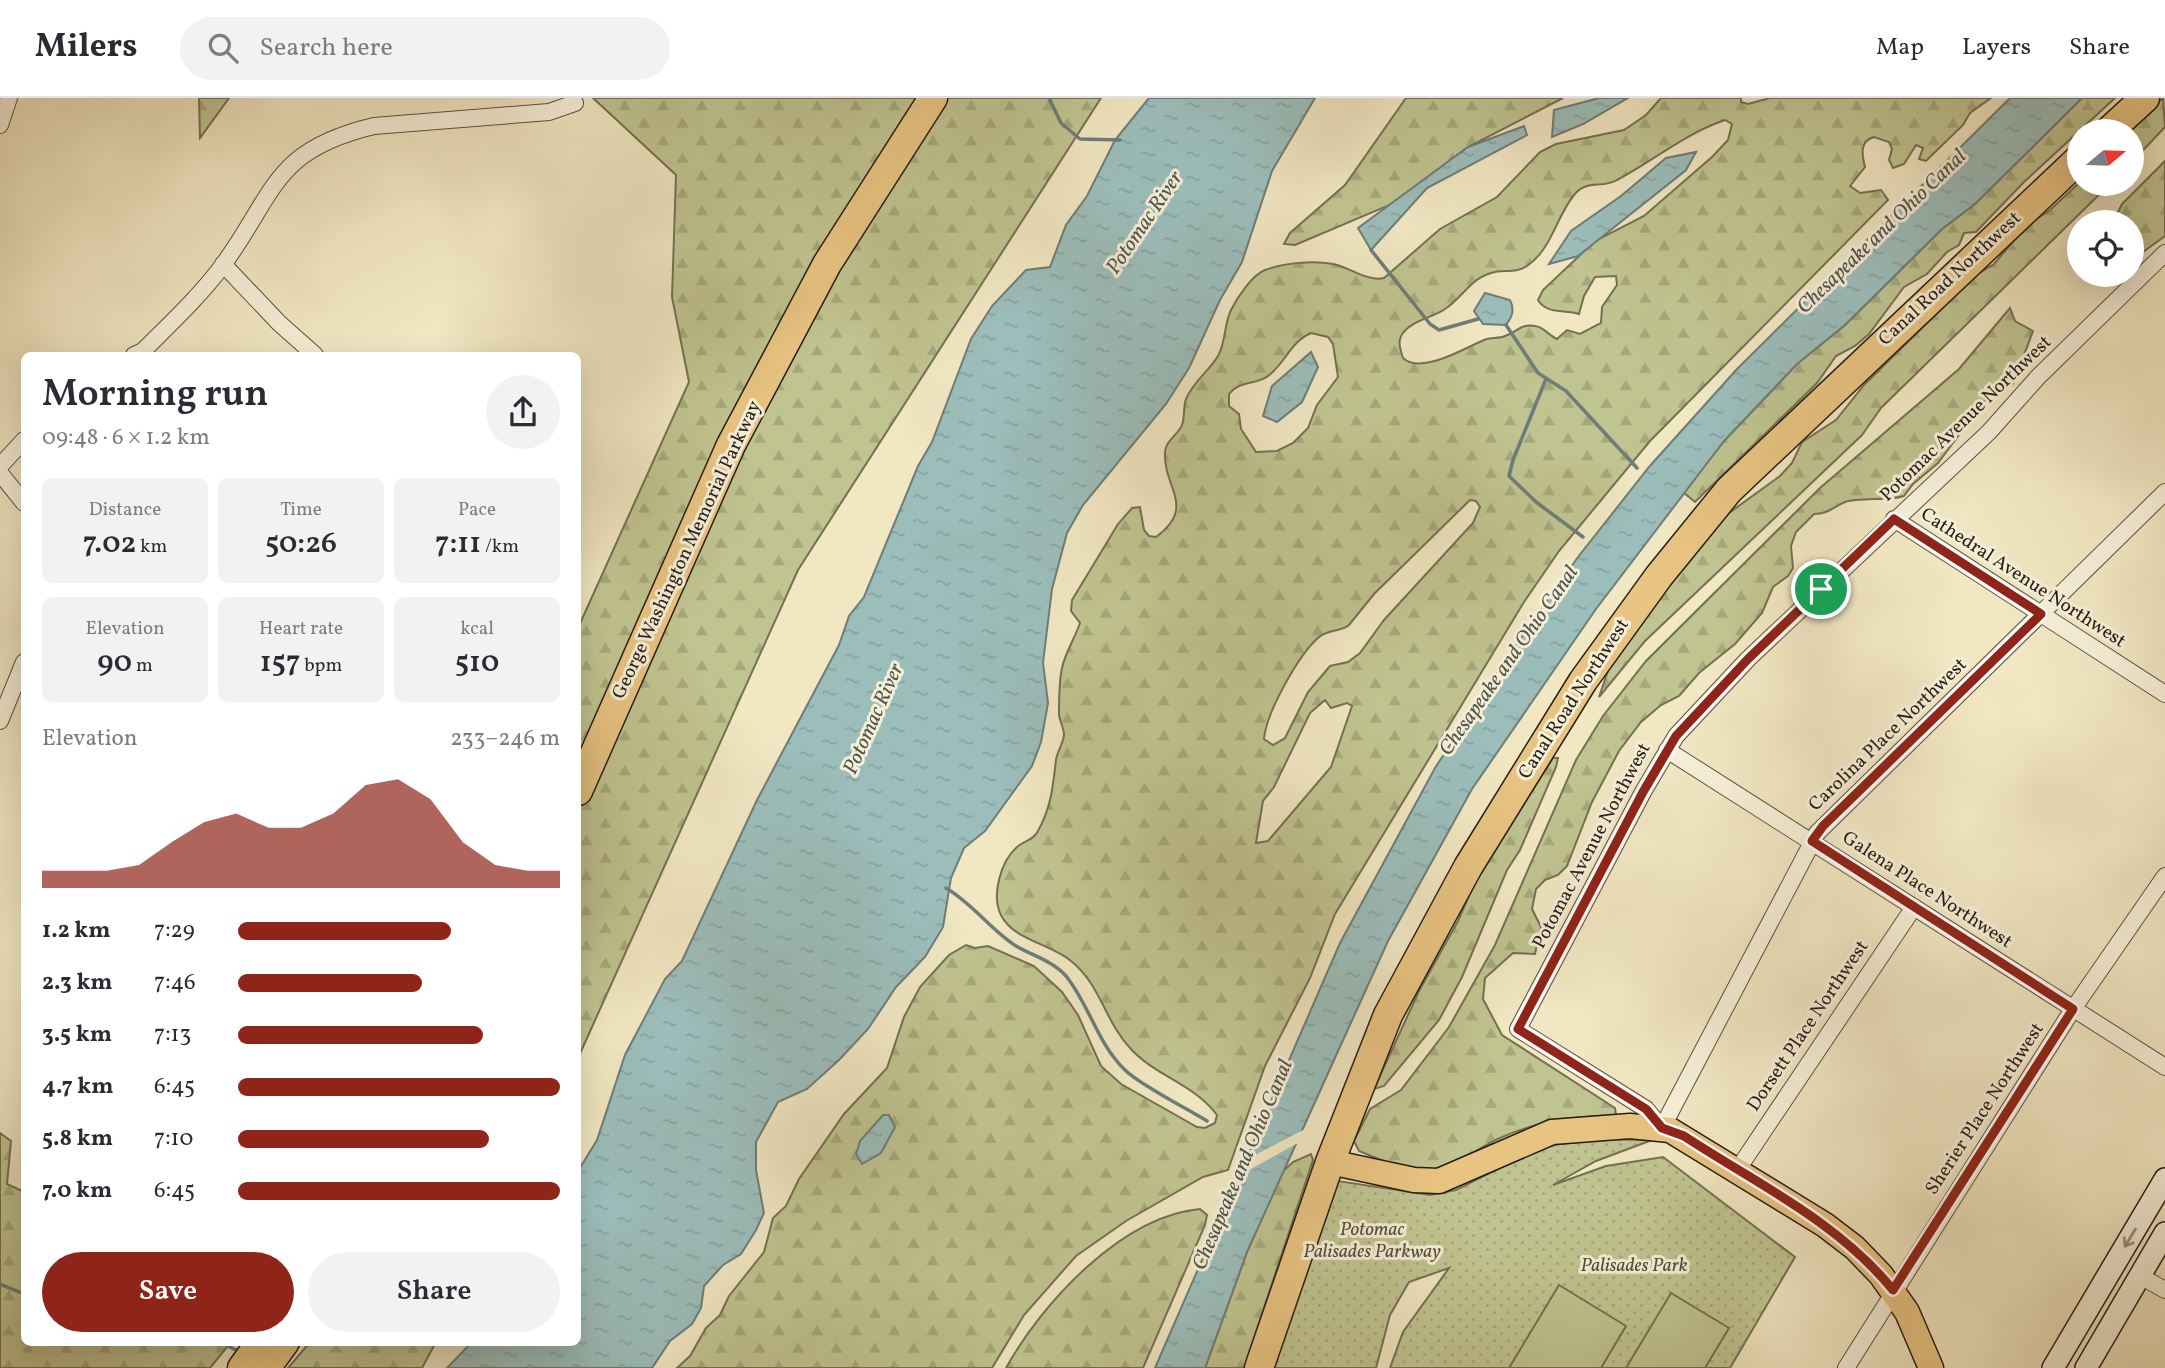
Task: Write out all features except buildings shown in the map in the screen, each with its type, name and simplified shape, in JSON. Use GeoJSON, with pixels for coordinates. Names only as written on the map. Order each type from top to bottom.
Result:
{"type":"FeatureCollection","features":[{"type":"Feature","properties":{"kind":"highway","name":"George Washington Memorial Parkway"},"geometry":{"type":"LineString","coordinates":[[581,784],[731,445],[895,141],[912,98]]}},
{"type":"Feature","properties":{"kind":"highway","name":"George Washington Memorial Parkway"},"geometry":{"type":"LineString","coordinates":[[581,740],[732,404],[807,262],[895,141],[933,98]]}},
{"type":"Feature","properties":{"kind":"highway"},"geometry":{"type":"LineString","coordinates":[[2122,119],[2146,98]]}},
{"type":"Feature","properties":{"kind":"highway","name":"Canal Road Northwest"},"geometry":{"type":"LineString","coordinates":[[1259,1368],[1330,1162],[1369,1059],[1421,950],[1524,774],[1623,623],[1699,524],[1744,475],[2067,170]]}},
{"type":"Feature","properties":{"kind":"highway"},"geometry":{"type":"LineString","coordinates":[[242,1368],[258,1346]]}},
{"type":"Feature","properties":{"kind":"highway"},"geometry":{"type":"LineString","coordinates":[[266,1368],[282,1346]]}},
{"type":"Feature","properties":{"kind":"main road"},"geometry":{"type":"LineString","coordinates":[[1330,1162],[1414,1180],[1439,1181],[1552,1132],[1662,1128],[1678,1132],[1845,1239],[1893,1290],[1914,1324],[1931,1368]]}},
{"type":"Feature","properties":{"kind":"main road"},"geometry":{"type":"LineString","coordinates":[[2053,1368],[2165,1179]]}},
{"type":"Feature","properties":{"kind":"main road"},"geometry":{"type":"LineString","coordinates":[[2086,1368],[2165,1233]]}},
{"type":"Feature","properties":{"kind":"street"},"geometry":{"type":"LineString","coordinates":[[0,125],[9,98]]}},
{"type":"Feature","properties":{"kind":"street"},"geometry":{"type":"LineString","coordinates":[[141,352],[186,308],[223,264],[273,182],[291,163],[313,149],[348,132],[374,126],[549,112],[575,103]]}},
{"type":"Feature","properties":{"kind":"street","name":"Potomac Avenue Northwest"},"geometry":{"type":"LineString","coordinates":[[1662,1128],[1646,1109],[1518,1029],[1667,750],[1722,685],[1894,519],[1989,432],[2038,377],[2164,254]]}},
{"type":"Feature","properties":{"kind":"street"},"geometry":{"type":"LineString","coordinates":[[223,264],[279,323],[313,352]]}},
{"type":"Feature","properties":{"kind":"street"},"geometry":{"type":"LineString","coordinates":[[0,466],[21,443]]}},
{"type":"Feature","properties":{"kind":"street"},"geometry":{"type":"LineString","coordinates":[[0,473],[21,499]]}},
{"type":"Feature","properties":{"kind":"street","name":"Carolina Place Northwest"},"geometry":{"type":"LineString","coordinates":[[1662,1128],[1812,841],[1823,826],[2165,492]]}},
{"type":"Feature","properties":{"kind":"street","name":"Cathedral Avenue Northwest"},"geometry":{"type":"LineString","coordinates":[[1894,519],[2165,694]]}},
{"type":"Feature","properties":{"kind":"street"},"geometry":{"type":"LineString","coordinates":[[0,721],[21,670]]}},
{"type":"Feature","properties":{"kind":"street","name":"Galena Place Northwest"},"geometry":{"type":"LineString","coordinates":[[1667,750],[2165,1067]]}},
{"type":"Feature","properties":{"kind":"street","name":"Sherier Place Northwest"},"geometry":{"type":"LineString","coordinates":[[1846,1368],[2073,1009],[2165,876]]}},
{"type":"Feature","properties":{"kind":"street","name":"Dorsett Place Northwest"},"geometry":{"type":"LineString","coordinates":[[1738,1169],[1914,907]]}},
{"type":"Feature","properties":{"kind":"street"},"geometry":{"type":"LineString","coordinates":[[2140,1276],[2165,1290]]}},
{"type":"Feature","properties":{"kind":"green space"},"geometry":{"type":"Polygon","coordinates":[[[199,98],[229,98],[200,138],[199,98]]]}},
{"type":"Feature","properties":{"kind":"green space"},"geometry":{"type":"Polygon","coordinates":[[[593,98],[1101,98],[798,570],[581,1051],[581,621],[689,382],[672,297],[676,175],[593,98]]]}},
{"type":"Feature","properties":{"kind":"green space"},"geometry":{"type":"Polygon","coordinates":[[[1406,98],[1563,98],[1470,146],[1392,204],[1295,245],[1284,244],[1290,233],[1345,185],[1406,98]]]}},
{"type":"Feature","properties":{"kind":"green space"},"geometry":{"type":"Polygon","coordinates":[[[1661,98],[1741,98],[1741,102],[1748,104],[1770,98],[1991,98],[1970,113],[1963,125],[1926,161],[1919,159],[1923,148],[1916,145],[1904,164],[1893,168],[1889,160],[1892,149],[1889,142],[1874,137],[1866,142],[1863,153],[1865,167],[1850,186],[1860,193],[1881,190],[1888,200],[1650,441],[1559,551],[1524,602],[1335,914],[1310,978],[1265,1066],[1228,1170],[1203,1177],[1126,1221],[1076,1256],[1024,1315],[992,1368],[677,1368],[690,1356],[706,1328],[720,1315],[729,1296],[764,1252],[773,1218],[786,1206],[799,1179],[844,1114],[887,1068],[904,1017],[920,987],[949,955],[966,945],[975,948],[988,946],[1034,966],[1062,992],[1078,1015],[1101,1066],[1121,1084],[1197,1127],[1205,1128],[1215,1123],[1217,1115],[1208,1104],[1151,1066],[1130,1048],[1081,970],[1063,955],[1014,930],[1001,915],[998,907],[997,888],[1002,869],[1011,853],[1036,834],[1051,797],[1057,757],[1064,735],[1059,715],[1061,673],[1080,623],[1071,611],[1072,600],[1118,524],[1132,508],[1140,507],[1144,530],[1149,536],[1156,537],[1174,516],[1175,497],[1166,465],[1166,448],[1182,425],[1189,393],[1221,351],[1231,310],[1255,277],[1265,270],[1281,266],[1317,262],[1339,266],[1372,278],[1384,278],[1440,229],[1497,197],[1540,152],[1556,144],[1624,130],[1646,115],[1661,98]],[[1725,120],[1611,183],[1579,190],[1535,259],[1518,270],[1484,276],[1445,309],[1407,329],[1400,342],[1403,358],[1411,362],[1432,362],[1484,340],[1503,337],[1527,326],[1541,328],[1557,339],[1567,330],[1580,334],[1601,323],[1602,307],[1617,285],[1616,276],[1595,277],[1584,296],[1579,314],[1551,310],[1538,300],[1543,290],[1595,241],[1644,216],[1712,157],[1728,140],[1732,124],[1725,120]],[[1311,333],[1304,337],[1268,376],[1238,387],[1229,394],[1229,406],[1239,414],[1241,429],[1256,452],[1277,451],[1293,443],[1308,428],[1317,405],[1338,377],[1333,344],[1328,337],[1311,333]],[[1470,500],[1374,594],[1349,625],[1319,637],[1302,656],[1277,700],[1264,739],[1273,745],[1285,738],[1308,692],[1330,666],[1348,662],[1360,653],[1384,620],[1473,523],[1480,507],[1476,501],[1470,500]],[[1325,700],[1310,713],[1274,787],[1263,801],[1256,843],[1268,841],[1331,767],[1352,706],[1347,703],[1331,708],[1325,700]]]}},
{"type":"Feature","properties":{"kind":"green space"},"geometry":{"type":"Polygon","coordinates":[[[2082,98],[2115,98],[2092,119],[2067,119],[2067,142],[1976,232],[1964,233],[1959,245],[1947,252],[1927,274],[1904,287],[1869,334],[1855,346],[1836,356],[1817,383],[1695,502],[1683,492],[1724,441],[1797,364],[1845,325],[1942,229],[1975,204],[2082,98]]]}},
{"type":"Feature","properties":{"kind":"green space"},"geometry":{"type":"Polygon","coordinates":[[[2163,98],[2165,127],[2144,149],[2144,119],[2141,119],[2163,98]]]}},
{"type":"Feature","properties":{"kind":"green space"},"geometry":{"type":"Polygon","coordinates":[[[2165,161],[2165,236],[2144,251],[2144,210],[2119,210],[2130,196],[2144,196],[2144,182],[2165,161]]]}},
{"type":"Feature","properties":{"kind":"green space"},"geometry":{"type":"Polygon","coordinates":[[[2067,194],[2098,196],[2083,210],[2067,210],[2067,226],[1881,408],[1862,435],[1645,641],[1599,697],[1611,662],[1707,534],[1729,513],[1780,476],[1792,463],[1802,442],[1836,420],[1864,385],[1976,275],[1994,264],[2026,226],[2067,194]]]}},
{"type":"Feature","properties":{"kind":"green space"},"geometry":{"type":"Polygon","coordinates":[[[2010,308],[2015,321],[2033,331],[2013,384],[1988,396],[1938,463],[1913,484],[1904,496],[1845,502],[1827,512],[1814,514],[1796,532],[1791,546],[1793,568],[1788,576],[1773,587],[1762,613],[1735,644],[1699,673],[1679,696],[1661,705],[1641,722],[1619,751],[1592,802],[1567,866],[1536,889],[1532,909],[1541,927],[1535,954],[1513,953],[1485,978],[1483,999],[1502,1035],[1615,1108],[1616,1115],[1570,1118],[1530,1127],[1500,1138],[1455,1163],[1436,1169],[1409,1169],[1359,1151],[1354,1141],[1370,1109],[1401,1090],[1449,1027],[1495,945],[1576,760],[1603,716],[1646,661],[1820,488],[1959,369],[2010,308]]]}},
{"type":"Feature","properties":{"kind":"green space"},"geometry":{"type":"Polygon","coordinates":[[[1553,758],[1558,758],[1556,767],[1520,850],[1507,870],[1462,977],[1439,1020],[1384,1086],[1374,1089],[1419,991],[1458,921],[1478,875],[1553,758]]]}},
{"type":"Feature","properties":{"kind":"green space"},"geometry":{"type":"Polygon","coordinates":[[[0,1133],[11,1141],[7,1184],[21,1191],[21,1346],[228,1346],[210,1368],[0,1368],[0,1133]]]}},
{"type":"Feature","properties":{"kind":"green space","name":"Palisades Park"},"geometry":{"type":"Polygon","coordinates":[[[1584,1139],[1652,1140],[1596,1161],[1553,1185],[1606,1166],[1663,1157],[1795,1257],[1730,1368],[1390,1368],[1403,1332],[1449,1268],[1409,1282],[1390,1315],[1376,1368],[1269,1368],[1338,1181],[1430,1195],[1456,1190],[1540,1148],[1584,1139]]]}},
{"type":"Feature","properties":{"kind":"green space"},"geometry":{"type":"Polygon","coordinates":[[[1311,1154],[1313,1160],[1244,1368],[1205,1368],[1247,1252],[1282,1172],[1293,1162],[1311,1154]]]}},
{"type":"Feature","properties":{"kind":"green space"},"geometry":{"type":"Polygon","coordinates":[[[1200,1209],[1207,1215],[1205,1225],[1143,1368],[1006,1368],[1041,1317],[1087,1267],[1114,1245],[1142,1228],[1171,1215],[1200,1209]]]}},
{"type":"Feature","properties":{"kind":"green space"},"geometry":{"type":"Polygon","coordinates":[[[1559,1285],[1626,1326],[1601,1368],[1509,1368],[1559,1285]]]}},
{"type":"Feature","properties":{"kind":"green space"},"geometry":{"type":"Polygon","coordinates":[[[1671,1293],[1729,1328],[1705,1368],[1626,1368],[1671,1293]]]}},
{"type":"Feature","properties":{"kind":"green space"},"geometry":{"type":"Polygon","coordinates":[[[307,1346],[434,1346],[422,1368],[288,1368],[307,1346]]]}},
{"type":"Feature","properties":{"kind":"water","name":"Potomac River"},"geometry":{"type":"Polygon","coordinates":[[[1149,98],[1315,98],[1272,171],[1242,262],[1220,300],[1189,368],[1166,404],[1083,505],[1067,533],[1052,589],[1043,663],[1048,703],[1041,742],[1032,766],[985,831],[964,848],[951,878],[943,927],[925,957],[896,987],[868,1029],[839,1060],[807,1089],[778,1102],[756,1142],[756,1170],[764,1213],[756,1230],[741,1254],[723,1265],[704,1286],[701,1308],[692,1324],[670,1341],[652,1368],[447,1368],[468,1346],[581,1346],[581,1166],[597,1140],[625,1055],[665,979],[682,961],[757,800],[839,645],[849,616],[864,597],[918,466],[932,442],[971,339],[992,306],[1026,270],[1050,267],[1066,225],[1087,196],[1115,140],[1149,98]]]}},
{"type":"Feature","properties":{"kind":"water"},"geometry":{"type":"Polygon","coordinates":[[[1599,98],[1628,98],[1583,124],[1552,137],[1554,110],[1599,98]]]}},
{"type":"Feature","properties":{"kind":"water","name":"Chesapeake and Ohio Canal"},"geometry":{"type":"Polygon","coordinates":[[[2010,98],[2082,98],[1975,204],[1942,229],[1845,325],[1797,364],[1724,441],[1596,609],[1472,789],[1388,941],[1247,1252],[1205,1368],[1155,1368],[1340,943],[1435,768],[1502,665],[1578,557],[1649,467],[1737,369],[2010,98]]]}},
{"type":"Feature","properties":{"kind":"water"},"geometry":{"type":"Polygon","coordinates":[[[1524,126],[1527,135],[1427,188],[1371,250],[1358,228],[1468,147],[1524,126]]]}},
{"type":"Feature","properties":{"kind":"water"},"geometry":{"type":"Polygon","coordinates":[[[1696,152],[1686,170],[1578,256],[1549,264],[1571,231],[1621,196],[1666,158],[1696,152]]]}},
{"type":"Feature","properties":{"kind":"water"},"geometry":{"type":"Polygon","coordinates":[[[1485,293],[1510,300],[1512,313],[1506,325],[1483,324],[1474,311],[1485,293]]]}},
{"type":"Feature","properties":{"kind":"water"},"geometry":{"type":"Polygon","coordinates":[[[1311,352],[1318,367],[1302,402],[1277,422],[1263,416],[1272,386],[1311,352]]]}},
{"type":"Feature","properties":{"kind":"water"},"geometry":{"type":"Polygon","coordinates":[[[883,1115],[889,1115],[895,1127],[881,1153],[862,1164],[856,1154],[860,1141],[883,1115]]]}},
{"type":"Feature","properties":{"kind":"pier"},"geometry":{"type":"Polygon","coordinates":[[[1307,1128],[1300,1142],[1234,1178],[1240,1163],[1307,1128]]]}},
{"type":"Feature","properties":{"kind":"waterway"},"geometry":{"type":"LineString","coordinates":[[1049,98],[1061,123],[1080,139],[1120,140]]}},
{"type":"Feature","properties":{"kind":"waterway"},"geometry":{"type":"LineString","coordinates":[[1371,250],[1430,324],[1439,330],[1478,319]]}},
{"type":"Feature","properties":{"kind":"waterway"},"geometry":{"type":"LineString","coordinates":[[1506,325],[1538,373],[1566,391],[1637,468]]}},
{"type":"Feature","properties":{"kind":"waterway"},"geometry":{"type":"LineString","coordinates":[[1546,379],[1509,476],[1536,502],[1583,537]]}},
{"type":"Feature","properties":{"kind":"waterway"},"geometry":{"type":"LineString","coordinates":[[946,888],[1007,940],[1049,963],[1066,976],[1107,1048],[1125,1070],[1207,1121]]}},
{"type":"Feature","properties":{"kind":"waterway"},"geometry":{"type":"LineString","coordinates":[[0,1284],[21,1293]]}},
{"type":"Feature","properties":{"kind":"waterway"},"geometry":{"type":"LineString","coordinates":[[228,1346],[240,1352]]}},
{"type":"Feature","properties":{"kind":"route"},"geometry":{"type":"LineString","coordinates":[[1894,519],[2041,614],[1823,826],[1812,841],[2073,1009],[1893,1290],[1855,1248],[1835,1232],[1678,1132],[1662,1128],[1646,1109],[1518,1029],[1670,744],[1748,659],[1821,589],[1894,519]]}},
{"type":"Feature","properties":{"kind":"park label","name":"Potomac Palisades Parkway"},"geometry":{"type":"Point","coordinates":[1372,1241]}}]}
